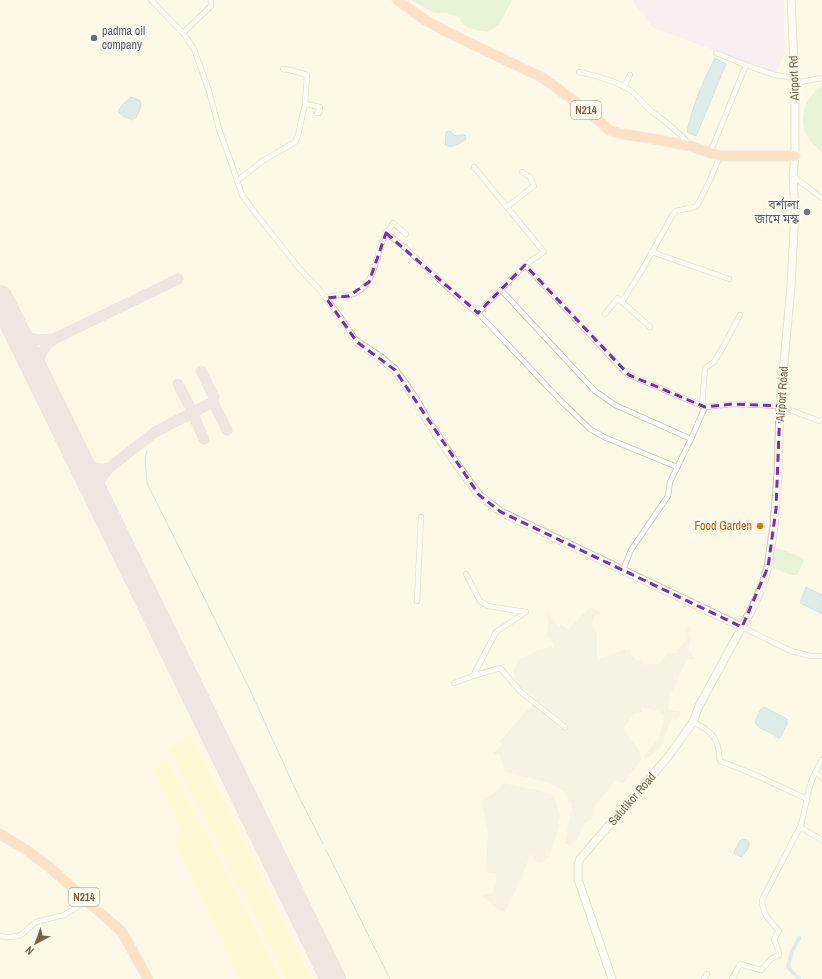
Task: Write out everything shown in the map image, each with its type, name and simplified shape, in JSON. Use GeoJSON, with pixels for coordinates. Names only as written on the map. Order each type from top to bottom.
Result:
{"type":"FeatureCollection","features":[{"type":"Feature","properties":{"kind":"highway","name":"N214"},"geometry":{"type":"LineString","coordinates":[[396,0],[425,20],[447,32],[543,78],[588,111],[613,132],[690,146],[720,156],[795,156]]}},
{"type":"Feature","properties":{"kind":"highway","name":"N214"},"geometry":{"type":"LineString","coordinates":[[0,834],[25,849],[49,867],[121,931],[148,979]]}},
{"type":"Feature","properties":{"kind":"main road","name":"Airport Rd"},"geometry":{"type":"LineString","coordinates":[[791,0],[795,80],[795,156]]}},
{"type":"Feature","properties":{"kind":"main road","name":"Airport Road"},"geometry":{"type":"LineString","coordinates":[[742,627],[764,584],[776,509],[779,468],[780,406],[794,233],[795,212],[793,176],[795,156]]}},
{"type":"Feature","properties":{"kind":"main road"},"geometry":{"type":"LineString","coordinates":[[357,342],[381,358],[395,370],[416,400],[427,420],[455,462],[479,495],[501,512],[742,627]]}},
{"type":"Feature","properties":{"kind":"main road","name":"Salutikor Road"},"geometry":{"type":"LineString","coordinates":[[612,979],[578,879],[578,865],[580,859],[668,757],[693,722],[699,706],[742,627]]}},
{"type":"Feature","properties":{"kind":"street"},"geometry":{"type":"LineString","coordinates":[[151,0],[183,32],[194,48],[209,91],[219,129],[242,195],[298,267],[326,298],[357,342]]}},
{"type":"Feature","properties":{"kind":"street"},"geometry":{"type":"LineString","coordinates":[[183,32],[211,6],[211,0]]}},
{"type":"Feature","properties":{"kind":"street"},"geometry":{"type":"LineString","coordinates":[[716,53],[775,76],[795,80],[822,78]]}},
{"type":"Feature","properties":{"kind":"street"},"geometry":{"type":"LineString","coordinates":[[710,153],[746,65]]}},
{"type":"Feature","properties":{"kind":"street"},"geometry":{"type":"LineString","coordinates":[[237,180],[261,162],[295,142],[298,135],[305,104],[307,75],[283,69]]}},
{"type":"Feature","properties":{"kind":"street"},"geometry":{"type":"LineString","coordinates":[[579,72],[607,79],[635,94],[648,108],[681,135],[690,146]]}},
{"type":"Feature","properties":{"kind":"street"},"geometry":{"type":"LineString","coordinates":[[624,87],[630,75]]}},
{"type":"Feature","properties":{"kind":"street"},"geometry":{"type":"LineString","coordinates":[[305,104],[320,107],[319,113],[317,113]]}},
{"type":"Feature","properties":{"kind":"street"},"geometry":{"type":"LineString","coordinates":[[622,302],[672,216],[676,211],[695,207],[698,204],[720,156]]}},
{"type":"Feature","properties":{"kind":"street"},"geometry":{"type":"LineString","coordinates":[[474,167],[544,252],[525,265],[478,313]]}},
{"type":"Feature","properties":{"kind":"street"},"geometry":{"type":"LineString","coordinates":[[507,208],[534,186],[530,177],[522,172]]}},
{"type":"Feature","properties":{"kind":"street"},"geometry":{"type":"LineString","coordinates":[[793,176],[822,198]]}},
{"type":"Feature","properties":{"kind":"street"},"geometry":{"type":"LineString","coordinates":[[326,298],[337,295],[349,296],[359,291],[368,282],[376,265],[386,233],[393,223],[406,234]]}},
{"type":"Feature","properties":{"kind":"street"},"geometry":{"type":"LineString","coordinates":[[386,233],[403,246],[468,306],[478,313],[561,401],[590,429],[604,437],[677,467]]}},
{"type":"Feature","properties":{"kind":"street"},"geometry":{"type":"LineString","coordinates":[[652,252],[729,279]]}},
{"type":"Feature","properties":{"kind":"street"},"geometry":{"type":"LineString","coordinates":[[525,265],[629,375],[703,406],[732,404],[780,406],[818,421],[822,420]]}},
{"type":"Feature","properties":{"kind":"street"},"geometry":{"type":"LineString","coordinates":[[501,290],[595,391],[615,405],[691,439]]}},
{"type":"Feature","properties":{"kind":"street"},"geometry":{"type":"LineString","coordinates":[[605,314],[618,298],[650,327]]}},
{"type":"Feature","properties":{"kind":"street"},"geometry":{"type":"LineString","coordinates":[[623,570],[631,550],[668,496],[670,482],[691,439],[703,406],[704,368],[714,362],[740,315]]}},
{"type":"Feature","properties":{"kind":"street"},"geometry":{"type":"LineString","coordinates":[[417,601],[421,517]]}},
{"type":"Feature","properties":{"kind":"street"},"geometry":{"type":"LineString","coordinates":[[466,574],[480,601],[488,606],[526,612],[496,632],[473,676]]}},
{"type":"Feature","properties":{"kind":"street"},"geometry":{"type":"LineString","coordinates":[[742,627],[791,651],[811,656],[822,656]]}},
{"type":"Feature","properties":{"kind":"street"},"geometry":{"type":"LineString","coordinates":[[454,683],[500,668],[521,692],[565,727]]}},
{"type":"Feature","properties":{"kind":"street"},"geometry":{"type":"LineString","coordinates":[[693,722],[713,736],[717,744],[720,761],[751,773],[807,799]]}},
{"type":"Feature","properties":{"kind":"street"},"geometry":{"type":"LineString","coordinates":[[732,979],[740,964],[761,970],[771,959],[779,955],[779,950],[774,939],[779,931],[767,917],[763,908],[762,900],[800,827],[808,793],[815,773],[822,760]]}},
{"type":"Feature","properties":{"kind":"street"},"geometry":{"type":"LineString","coordinates":[[815,773],[822,777]]}},
{"type":"Feature","properties":{"kind":"street"},"geometry":{"type":"LineString","coordinates":[[800,827],[822,840]]}},
{"type":"Feature","properties":{"kind":"street"},"geometry":{"type":"LineString","coordinates":[[0,936],[18,936],[36,922],[64,915],[87,900]]}},
{"type":"Feature","properties":{"kind":"highlighted area"},"geometry":{"type":"Polygon","coordinates":[[[386,233],[478,313],[525,265],[629,375],[705,407],[732,404],[780,406],[776,509],[768,567],[742,627],[501,512],[479,495],[395,370],[357,342],[326,298],[349,296],[369,282],[386,233]]]}},
{"type":"Feature","properties":{"kind":"shaded area"},"geometry":{"type":"Polygon","coordinates":[[[634,0],[784,0],[785,53],[775,75],[711,49],[653,28],[633,2],[634,0]]]}},
{"type":"Feature","properties":{"kind":"shaded area"},"geometry":{"type":"Polygon","coordinates":[[[590,607],[601,613],[594,616],[591,624],[597,634],[597,660],[629,648],[631,655],[637,661],[642,659],[644,665],[659,664],[668,653],[676,653],[686,640],[686,629],[692,626],[688,635],[691,638],[689,649],[696,659],[687,660],[670,696],[668,709],[681,712],[677,721],[672,718],[660,748],[645,759],[645,754],[659,738],[664,717],[663,713],[651,709],[641,708],[642,712],[634,713],[623,730],[639,750],[642,759],[624,783],[616,781],[593,808],[592,819],[585,822],[578,838],[572,845],[565,844],[572,804],[564,792],[547,782],[505,772],[499,754],[493,754],[502,744],[499,742],[537,699],[517,684],[513,674],[518,660],[538,650],[552,647],[554,648],[552,641],[547,635],[548,624],[546,611],[559,627],[561,624],[568,630],[590,607]]]}},
{"type":"Feature","properties":{"kind":"shaded area"},"geometry":{"type":"Polygon","coordinates":[[[504,783],[536,789],[554,796],[560,815],[558,829],[550,856],[540,864],[530,854],[527,864],[520,877],[525,872],[505,912],[497,909],[482,896],[492,893],[496,884],[496,874],[486,872],[488,835],[482,801],[497,791],[504,783]]]}},
{"type":"Feature","properties":{"kind":"green space"},"geometry":{"type":"Polygon","coordinates":[[[411,0],[512,0],[499,25],[488,32],[470,29],[463,24],[458,17],[446,13],[434,13],[411,0]]]}},
{"type":"Feature","properties":{"kind":"green space"},"geometry":{"type":"Polygon","coordinates":[[[822,86],[822,152],[807,136],[803,122],[805,108],[808,101],[816,90],[822,86]]]}},
{"type":"Feature","properties":{"kind":"green space"},"geometry":{"type":"Polygon","coordinates":[[[777,548],[799,556],[804,560],[797,575],[791,575],[771,567],[773,551],[777,548]]]}},
{"type":"Feature","properties":{"kind":"sand"},"geometry":{"type":"Polygon","coordinates":[[[191,734],[312,979],[285,979],[169,750],[191,734]]]}},
{"type":"Feature","properties":{"kind":"sand"},"geometry":{"type":"Polygon","coordinates":[[[167,758],[282,979],[239,979],[175,844],[179,825],[152,771],[167,758]]]}},
{"type":"Feature","properties":{"kind":"water"},"geometry":{"type":"Polygon","coordinates":[[[715,58],[726,64],[696,136],[687,132],[689,122],[698,94],[715,58]]]}},
{"type":"Feature","properties":{"kind":"water"},"geometry":{"type":"Polygon","coordinates":[[[131,97],[140,101],[141,103],[136,118],[133,120],[122,116],[118,111],[131,97]]]}},
{"type":"Feature","properties":{"kind":"water"},"geometry":{"type":"Polygon","coordinates":[[[448,131],[455,136],[465,135],[466,139],[454,146],[445,145],[446,132],[448,131]]]}},
{"type":"Feature","properties":{"kind":"water"},"geometry":{"type":"Polygon","coordinates":[[[806,587],[822,595],[822,614],[800,603],[806,587]]]}},
{"type":"Feature","properties":{"kind":"water"},"geometry":{"type":"Polygon","coordinates":[[[764,707],[787,719],[787,724],[780,738],[757,726],[755,721],[761,709],[764,707]]]}},
{"type":"Feature","properties":{"kind":"water"},"geometry":{"type":"Polygon","coordinates":[[[742,839],[748,841],[749,846],[741,857],[734,852],[742,839]]]}},
{"type":"Feature","properties":{"kind":"waterway"},"geometry":{"type":"LineString","coordinates":[[147,451],[145,458],[147,483],[250,690],[298,795],[323,844]]}},
{"type":"Feature","properties":{"kind":"waterway"},"geometry":{"type":"LineString","coordinates":[[326,850],[390,979]]}},
{"type":"Feature","properties":{"kind":"waterway"},"geometry":{"type":"LineString","coordinates":[[799,938],[792,951],[788,967],[799,979]]}},
{"type":"Feature","properties":{"kind":"taxiway"},"geometry":{"type":"LineString","coordinates":[[54,339],[178,279]]}},
{"type":"Feature","properties":{"kind":"taxiway"},"geometry":{"type":"LineString","coordinates":[[12,322],[21,332],[30,338],[41,340],[54,339],[46,347],[39,359],[38,375]]}},
{"type":"Feature","properties":{"kind":"taxiway"},"geometry":{"type":"LineString","coordinates":[[201,371],[214,397],[213,401],[209,404],[213,404],[215,406],[227,430]]}},
{"type":"Feature","properties":{"kind":"taxiway"},"geometry":{"type":"LineString","coordinates":[[178,384],[191,409],[188,415]]}},
{"type":"Feature","properties":{"kind":"taxiway"},"geometry":{"type":"LineString","coordinates":[[98,498],[98,484],[109,468],[155,432],[209,404]]}},
{"type":"Feature","properties":{"kind":"taxiway"},"geometry":{"type":"LineString","coordinates":[[187,416],[194,417],[204,439]]}},
{"type":"Feature","properties":{"kind":"taxiway"},"geometry":{"type":"LineString","coordinates":[[79,460],[93,467],[101,469],[109,468]]}},
{"type":"Feature","properties":{"kind":"runway"},"geometry":{"type":"LineString","coordinates":[[0,298],[333,979]]}},
{"type":"Feature","properties":{"kind":"place","name":"padma oil company"},"geometry":{"type":"Point","coordinates":[94,38]}},
{"type":"Feature","properties":{"kind":"place","name":"বর্শালা জামে মস্ক"},"geometry":{"type":"Point","coordinates":[807,212]}},
{"type":"Feature","properties":{"kind":"place","name":"Food Garden"},"geometry":{"type":"Point","coordinates":[760,526]}}]}
